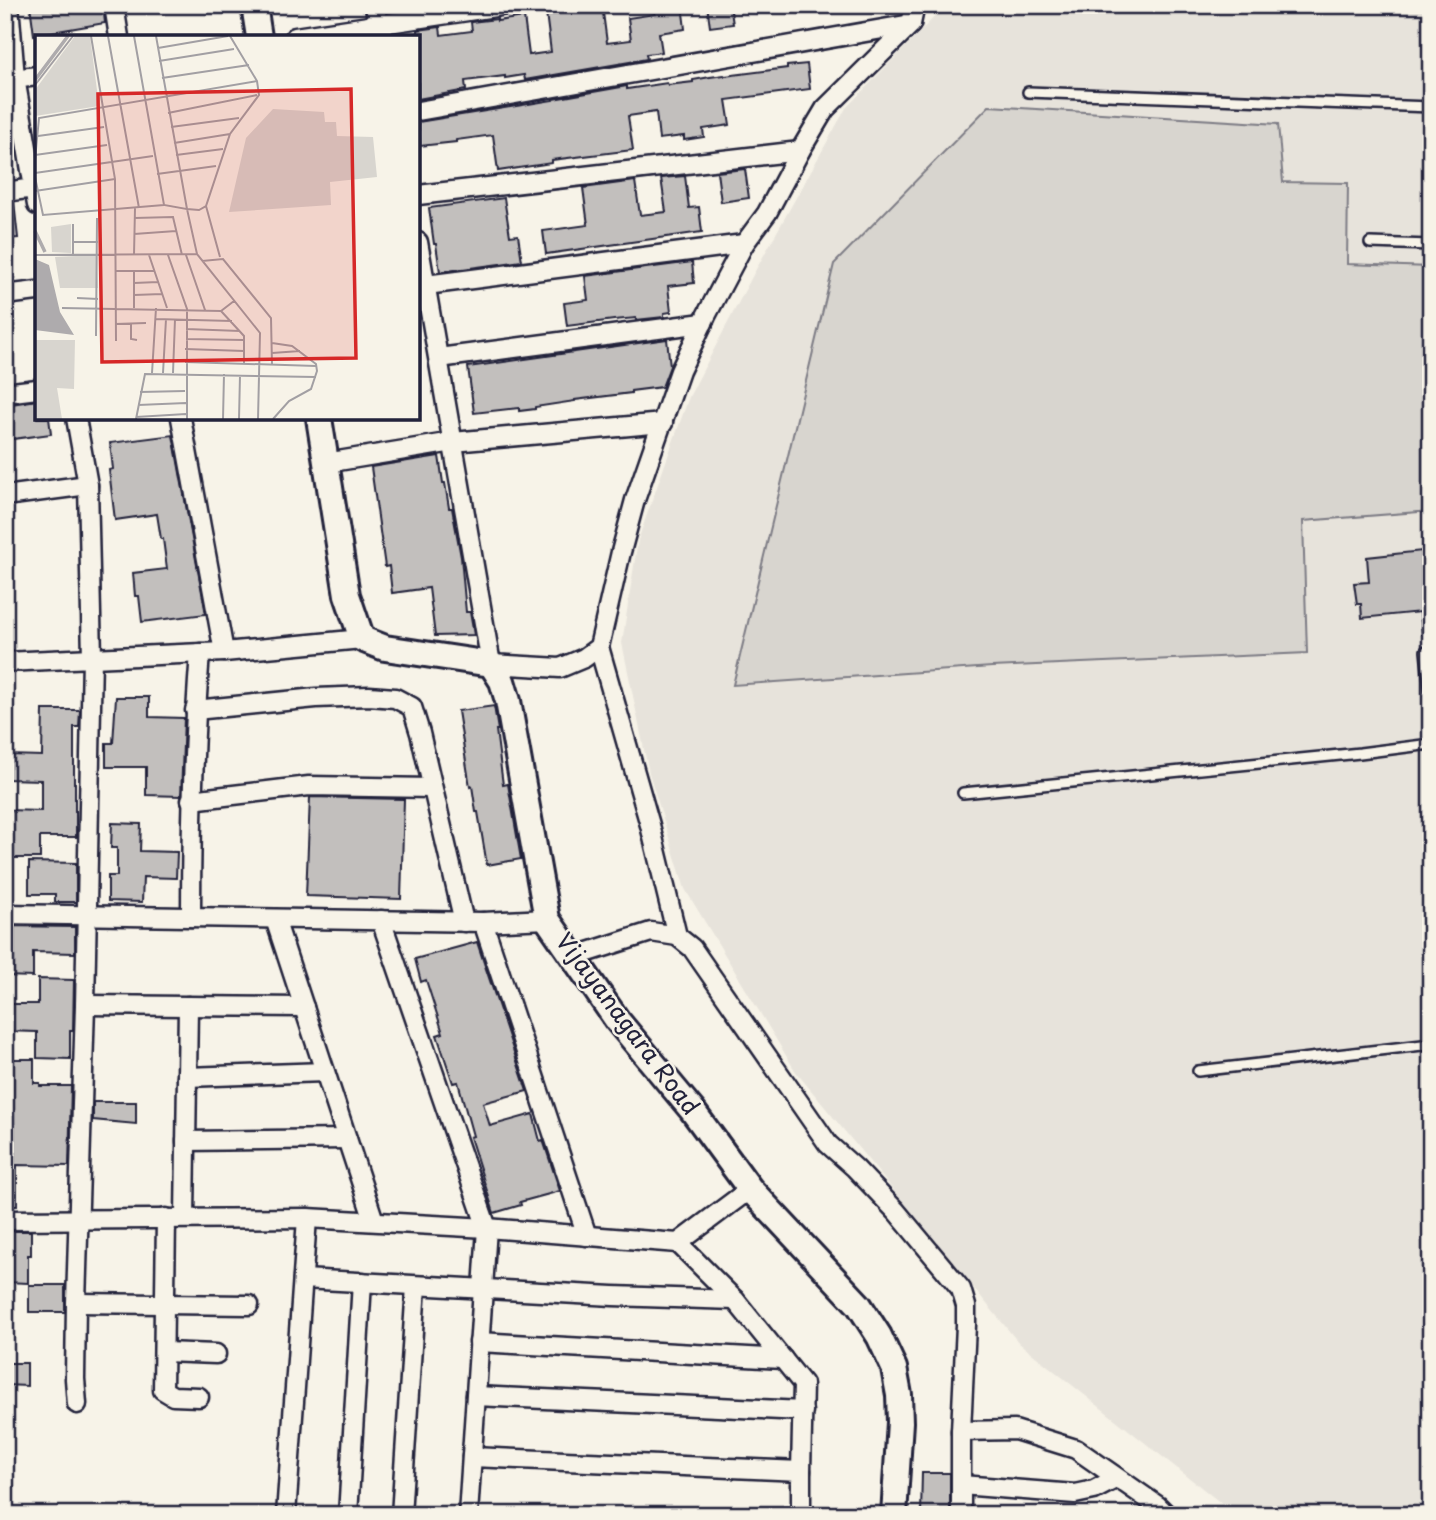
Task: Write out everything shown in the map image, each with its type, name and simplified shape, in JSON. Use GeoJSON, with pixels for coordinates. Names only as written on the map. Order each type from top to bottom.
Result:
{"type":"FeatureCollection","features":[{"type":"Feature","properties":{"kind":"street"},"geometry":{"type":"LineString","coordinates":[[9,5],[10,79],[35,192]]}},
{"type":"Feature","properties":{"kind":"street"},"geometry":{"type":"LineString","coordinates":[[114,5],[119,35]]}},
{"type":"Feature","properties":{"kind":"street"},"geometry":{"type":"LineString","coordinates":[[254,5],[259,35]]}},
{"type":"Feature","properties":{"kind":"street"},"geometry":{"type":"LineString","coordinates":[[375,5],[378,31]]}},
{"type":"Feature","properties":{"kind":"street"},"geometry":{"type":"LineString","coordinates":[[323,35],[378,31],[508,5]]}},
{"type":"Feature","properties":{"kind":"street"},"geometry":{"type":"LineString","coordinates":[[677,936],[650,825],[599,647],[621,552],[635,500],[681,371],[744,244],[767,213],[825,109],[911,24],[915,5]]}},
{"type":"Feature","properties":{"kind":"street"},"geometry":{"type":"LineString","coordinates":[[420,111],[911,24]]}},
{"type":"Feature","properties":{"kind":"street"},"geometry":{"type":"LineString","coordinates":[[10,79],[35,76]]}},
{"type":"Feature","properties":{"kind":"street"},"geometry":{"type":"LineString","coordinates":[[420,195],[800,151]]}},
{"type":"Feature","properties":{"kind":"street"},"geometry":{"type":"LineString","coordinates":[[5,192],[35,197]]}},
{"type":"Feature","properties":{"kind":"street"},"geometry":{"type":"LineString","coordinates":[[426,285],[744,244]]}},
{"type":"Feature","properties":{"kind":"street"},"geometry":{"type":"LineString","coordinates":[[420,253],[491,664]]}},
{"type":"Feature","properties":{"kind":"street"},"geometry":{"type":"LineString","coordinates":[[5,295],[35,291]]}},
{"type":"Feature","properties":{"kind":"street"},"geometry":{"type":"LineString","coordinates":[[439,358],[703,323]]}},
{"type":"Feature","properties":{"kind":"street"},"geometry":{"type":"LineString","coordinates":[[5,393],[35,389]]}},
{"type":"Feature","properties":{"kind":"street"},"geometry":{"type":"LineString","coordinates":[[75,420],[88,485],[92,657],[76,1303],[76,1404]]}},
{"type":"Feature","properties":{"kind":"street"},"geometry":{"type":"LineString","coordinates":[[181,420],[224,652]]}},
{"type":"Feature","properties":{"kind":"street"},"geometry":{"type":"LineString","coordinates":[[319,420],[347,596],[362,639]]}},
{"type":"Feature","properties":{"kind":"street"},"geometry":{"type":"LineString","coordinates":[[326,463],[453,442],[663,423]]}},
{"type":"Feature","properties":{"kind":"street"},"geometry":{"type":"LineString","coordinates":[[5,496],[88,485]]}},
{"type":"Feature","properties":{"kind":"street"},"geometry":{"type":"LineString","coordinates":[[5,662],[224,652],[362,639],[385,648],[491,664],[560,668],[584,658],[599,647]]}},
{"type":"Feature","properties":{"kind":"street"},"geometry":{"type":"LineString","coordinates":[[191,917],[191,800],[200,653]]}},
{"type":"Feature","properties":{"kind":"street","name":"Vijayanagara Road"},"geometry":{"type":"LineString","coordinates":[[491,664],[502,681],[508,701],[547,919],[617,1020],[692,1110],[750,1189],[859,1305],[879,1336],[894,1368],[899,1395],[900,1422],[894,1515]]}},
{"type":"Feature","properties":{"kind":"street"},"geometry":{"type":"LineString","coordinates":[[195,710],[316,698],[369,696],[396,698],[412,708],[464,922]]}},
{"type":"Feature","properties":{"kind":"street"},"geometry":{"type":"LineString","coordinates":[[191,800],[309,786],[432,788]]}},
{"type":"Feature","properties":{"kind":"street"},"geometry":{"type":"LineString","coordinates":[[5,914],[464,922],[547,919]]}},
{"type":"Feature","properties":{"kind":"street"},"geometry":{"type":"LineString","coordinates":[[275,919],[373,1221]]}},
{"type":"Feature","properties":{"kind":"street"},"geometry":{"type":"LineString","coordinates":[[381,920],[487,1228],[468,1515]]}},
{"type":"Feature","properties":{"kind":"street"},"geometry":{"type":"LineString","coordinates":[[483,922],[587,1236]]}},
{"type":"Feature","properties":{"kind":"street"},"geometry":{"type":"LineString","coordinates":[[573,957],[651,932],[677,936],[692,947],[828,1144],[896,1211],[961,1289],[966,1306],[961,1515]]}},
{"type":"Feature","properties":{"kind":"street"},"geometry":{"type":"LineString","coordinates":[[85,1005],[304,1007]]}},
{"type":"Feature","properties":{"kind":"street"},"geometry":{"type":"LineString","coordinates":[[185,1218],[188,1006]]}},
{"type":"Feature","properties":{"kind":"street"},"geometry":{"type":"LineString","coordinates":[[187,1077],[325,1072]]}},
{"type":"Feature","properties":{"kind":"street"},"geometry":{"type":"LineString","coordinates":[[186,1141],[347,1139]]}},
{"type":"Feature","properties":{"kind":"street"},"geometry":{"type":"LineString","coordinates":[[678,1243],[750,1189]]}},
{"type":"Feature","properties":{"kind":"street"},"geometry":{"type":"LineString","coordinates":[[166,1218],[163,1390],[173,1396],[199,1397]]}},
{"type":"Feature","properties":{"kind":"street"},"geometry":{"type":"LineString","coordinates":[[5,1220],[307,1218],[487,1228],[678,1243],[735,1300],[803,1384],[801,1515]]}},
{"type":"Feature","properties":{"kind":"street"},"geometry":{"type":"LineString","coordinates":[[286,1515],[307,1218]]}},
{"type":"Feature","properties":{"kind":"street"},"geometry":{"type":"LineString","coordinates":[[303,1279],[735,1300]]}},
{"type":"Feature","properties":{"kind":"street"},"geometry":{"type":"LineString","coordinates":[[348,1515],[362,1283]]}},
{"type":"Feature","properties":{"kind":"street"},"geometry":{"type":"LineString","coordinates":[[401,1515],[416,1286]]}},
{"type":"Feature","properties":{"kind":"street"},"geometry":{"type":"LineString","coordinates":[[76,1303],[164,1300],[249,1305]]}},
{"type":"Feature","properties":{"kind":"street"},"geometry":{"type":"LineString","coordinates":[[479,1342],[783,1359]]}},
{"type":"Feature","properties":{"kind":"street"},"geometry":{"type":"LineString","coordinates":[[164,1352],[216,1354]]}},
{"type":"Feature","properties":{"kind":"street"},"geometry":{"type":"LineString","coordinates":[[475,1396],[803,1411]]}},
{"type":"Feature","properties":{"kind":"street"},"geometry":{"type":"LineString","coordinates":[[961,1431],[1015,1430],[1076,1449],[1167,1515]]}},
{"type":"Feature","properties":{"kind":"street"},"geometry":{"type":"LineString","coordinates":[[472,1457],[801,1471]]}},
{"type":"Feature","properties":{"kind":"street"},"geometry":{"type":"LineString","coordinates":[[961,1485],[1075,1494],[1094,1490],[1117,1478]]}},
{"type":"Feature","properties":{"kind":"lane"},"geometry":{"type":"LineString","coordinates":[[1028,92],[1431,107]]}},
{"type":"Feature","properties":{"kind":"lane"},"geometry":{"type":"LineString","coordinates":[[1370,243],[1431,245]]}},
{"type":"Feature","properties":{"kind":"lane"},"geometry":{"type":"LineString","coordinates":[[1426,651],[1431,700]]}},
{"type":"Feature","properties":{"kind":"lane"},"geometry":{"type":"LineString","coordinates":[[963,793],[1431,744]]}},
{"type":"Feature","properties":{"kind":"lane"},"geometry":{"type":"LineString","coordinates":[[1198,1071],[1431,1044]]}},
{"type":"Feature","properties":{"kind":"shaded area"},"geometry":{"type":"Polygon","coordinates":[[[946,5],[1431,5],[1431,1515],[1236,1515],[1019,1343],[796,1072],[685,889],[649,773],[622,643],[638,540],[689,397],[846,108],[946,5]]]}},
{"type":"Feature","properties":{"kind":"shaded area"},"geometry":{"type":"Polygon","coordinates":[[[989,106],[1278,124],[1283,182],[1348,183],[1347,264],[1431,267],[1431,511],[1303,521],[1307,653],[992,667],[733,685],[834,264],[989,106]]]}},
{"type":"Feature","properties":{"kind":"building"},"geometry":{"type":"Polygon","coordinates":[[[30,5],[103,5],[105,23],[34,35],[30,5]]]}},
{"type":"Feature","properties":{"kind":"building"},"geometry":{"type":"Polygon","coordinates":[[[602,5],[607,43],[631,40],[628,18],[655,14],[654,5],[682,5],[685,29],[659,33],[662,52],[646,54],[647,59],[525,80],[524,75],[465,81],[466,90],[420,99],[418,30],[440,27],[441,35],[472,31],[471,22],[524,17],[529,55],[551,52],[546,13],[574,9],[573,6],[602,5]]]}},
{"type":"Feature","properties":{"kind":"building"},"geometry":{"type":"Polygon","coordinates":[[[707,5],[730,5],[733,24],[710,27],[707,5]]]}},
{"type":"Feature","properties":{"kind":"building"},"geometry":{"type":"Polygon","coordinates":[[[807,64],[810,89],[726,100],[730,125],[703,129],[704,137],[684,140],[684,136],[659,139],[656,112],[628,116],[633,150],[552,160],[552,163],[498,171],[493,135],[420,146],[420,122],[627,86],[627,89],[693,82],[807,64]]]}},
{"type":"Feature","properties":{"kind":"building"},"geometry":{"type":"Polygon","coordinates":[[[745,169],[749,198],[721,202],[717,172],[745,169]]]}},
{"type":"Feature","properties":{"kind":"building"},"geometry":{"type":"Polygon","coordinates":[[[685,176],[689,208],[699,207],[702,232],[546,254],[543,231],[588,225],[583,188],[635,181],[640,215],[666,212],[661,178],[685,176]]]}},
{"type":"Feature","properties":{"kind":"building"},"geometry":{"type":"Polygon","coordinates":[[[504,198],[510,236],[518,235],[522,261],[440,272],[429,208],[504,198]]]}},
{"type":"Feature","properties":{"kind":"building"},"geometry":{"type":"Polygon","coordinates":[[[14,202],[18,238],[5,239],[5,203],[14,202]]]}},
{"type":"Feature","properties":{"kind":"building"},"geometry":{"type":"Polygon","coordinates":[[[692,262],[694,283],[668,286],[671,312],[664,313],[664,317],[567,326],[564,303],[588,300],[585,276],[692,262]]]}},
{"type":"Feature","properties":{"kind":"building"},"geometry":{"type":"Polygon","coordinates":[[[667,339],[670,366],[662,387],[535,409],[474,413],[468,367],[667,339]]]}},
{"type":"Feature","properties":{"kind":"building"},"geometry":{"type":"Polygon","coordinates":[[[35,400],[35,420],[49,420],[51,434],[5,440],[5,405],[35,400]]]}},
{"type":"Feature","properties":{"kind":"building"},"geometry":{"type":"Polygon","coordinates":[[[173,435],[206,614],[142,622],[139,596],[135,596],[133,573],[167,569],[163,539],[157,514],[115,520],[109,470],[113,469],[110,443],[173,435]]]}},
{"type":"Feature","properties":{"kind":"building"},"geometry":{"type":"Polygon","coordinates":[[[439,456],[461,557],[466,612],[470,612],[474,635],[435,636],[429,588],[392,593],[389,566],[385,567],[371,467],[439,456]]]}},
{"type":"Feature","properties":{"kind":"building"},"geometry":{"type":"Polygon","coordinates":[[[1431,550],[1431,633],[1422,634],[1420,612],[1362,618],[1361,604],[1357,604],[1354,583],[1369,582],[1367,557],[1431,550]]]}},
{"type":"Feature","properties":{"kind":"building"},"geometry":{"type":"Polygon","coordinates":[[[116,697],[149,697],[149,717],[184,718],[181,796],[146,795],[146,767],[106,767],[106,743],[113,743],[116,697]]]}},
{"type":"Feature","properties":{"kind":"building"},"geometry":{"type":"Polygon","coordinates":[[[494,706],[503,785],[508,784],[521,859],[487,865],[478,812],[472,786],[470,787],[458,711],[494,706]]]}},
{"type":"Feature","properties":{"kind":"building"},"geometry":{"type":"Polygon","coordinates":[[[43,710],[80,710],[79,727],[74,727],[76,837],[40,837],[40,858],[7,858],[7,810],[41,811],[41,780],[7,779],[8,755],[42,756],[43,710]]]}},
{"type":"Feature","properties":{"kind":"building"},"geometry":{"type":"Polygon","coordinates":[[[310,797],[404,799],[401,899],[306,896],[310,797]]]}},
{"type":"Feature","properties":{"kind":"building"},"geometry":{"type":"Polygon","coordinates":[[[112,823],[141,824],[140,851],[177,852],[176,878],[143,877],[142,902],[108,901],[108,876],[117,876],[117,848],[111,848],[112,823]]]}},
{"type":"Feature","properties":{"kind":"building"},"geometry":{"type":"Polygon","coordinates":[[[29,862],[76,863],[76,902],[55,902],[55,894],[29,894],[29,862]]]}},
{"type":"Feature","properties":{"kind":"building"},"geometry":{"type":"Polygon","coordinates":[[[5,926],[75,927],[75,953],[33,952],[33,977],[5,976],[5,926]]]}},
{"type":"Feature","properties":{"kind":"building"},"geometry":{"type":"Polygon","coordinates":[[[477,942],[527,1091],[483,1103],[490,1126],[533,1114],[540,1141],[543,1140],[560,1191],[520,1202],[521,1205],[494,1213],[470,1137],[473,1136],[458,1082],[453,1083],[437,1035],[443,1033],[426,980],[421,982],[415,959],[477,942]]]}},
{"type":"Feature","properties":{"kind":"building"},"geometry":{"type":"Polygon","coordinates":[[[38,979],[74,980],[70,1059],[37,1058],[37,1032],[5,1031],[5,1004],[38,1004],[38,979]]]}},
{"type":"Feature","properties":{"kind":"building"},"geometry":{"type":"Polygon","coordinates":[[[5,1059],[34,1059],[34,1083],[40,1083],[40,1086],[71,1086],[69,1166],[17,1165],[17,1206],[5,1206],[5,1059]]]}},
{"type":"Feature","properties":{"kind":"building"},"geometry":{"type":"Polygon","coordinates":[[[93,1102],[136,1102],[136,1124],[93,1120],[93,1102]]]}},
{"type":"Feature","properties":{"kind":"building"},"geometry":{"type":"Polygon","coordinates":[[[5,1231],[31,1231],[28,1283],[5,1282],[5,1231]]]}},
{"type":"Feature","properties":{"kind":"building"},"geometry":{"type":"Polygon","coordinates":[[[29,1285],[65,1285],[65,1312],[29,1312],[29,1285]]]}},
{"type":"Feature","properties":{"kind":"building"},"geometry":{"type":"Polygon","coordinates":[[[5,1363],[27,1363],[27,1386],[5,1385],[5,1363]]]}},
{"type":"Feature","properties":{"kind":"building"},"geometry":{"type":"Polygon","coordinates":[[[922,1473],[950,1473],[950,1515],[921,1515],[922,1473]]]}}]}
